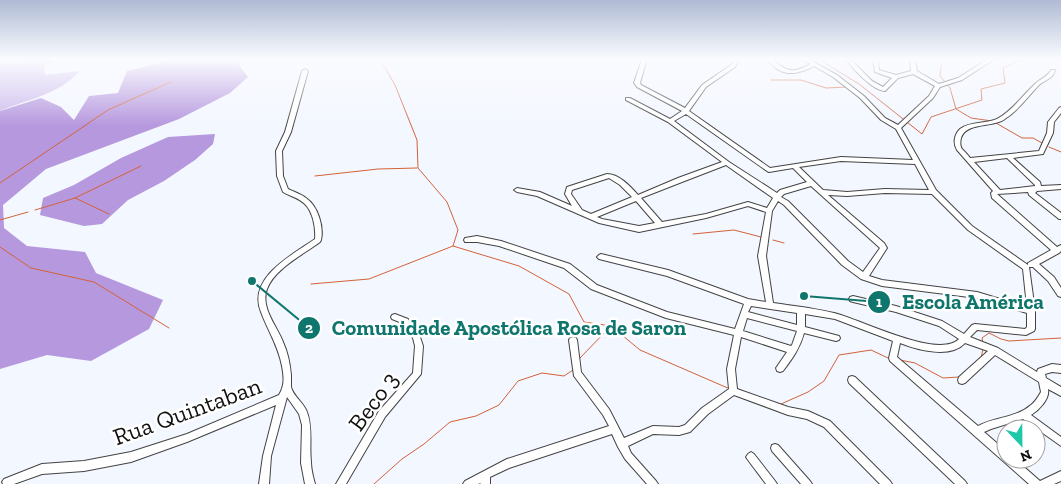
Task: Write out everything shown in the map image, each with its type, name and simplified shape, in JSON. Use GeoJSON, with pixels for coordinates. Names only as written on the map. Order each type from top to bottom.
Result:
{"type":"FeatureCollection","features":[{"type":"Feature","properties":{"kind":"street"},"geometry":{"type":"LineString","coordinates":[[302,82],[288,132],[279,151],[280,176],[286,190],[306,201],[311,207],[319,232],[318,240],[269,278],[262,300],[263,314],[278,339],[287,368],[287,389],[303,412],[306,425],[306,463],[310,484]]}},
{"type":"Feature","properties":{"kind":"street"},"geometry":{"type":"LineString","coordinates":[[637,82],[639,86],[686,111],[766,169],[773,171],[841,159],[918,162]]}},
{"type":"Feature","properties":{"kind":"street"},"geometry":{"type":"LineString","coordinates":[[670,121],[686,111],[704,86],[710,82]]}},
{"type":"Feature","properties":{"kind":"street"},"geometry":{"type":"LineString","coordinates":[[601,257],[668,273],[748,302],[834,316],[917,346],[939,348],[958,346],[971,330],[980,327],[1026,332],[1031,329],[1026,268],[970,228],[934,192],[898,128],[883,119],[841,82]]}},
{"type":"Feature","properties":{"kind":"street"},"geometry":{"type":"LineString","coordinates":[[870,82],[881,90],[885,90],[892,82]]}},
{"type":"Feature","properties":{"kind":"street"},"geometry":{"type":"LineString","coordinates":[[930,82],[938,86]]}},
{"type":"Feature","properties":{"kind":"street"},"geometry":{"type":"LineString","coordinates":[[898,128],[931,97],[938,86],[952,82]]}},
{"type":"Feature","properties":{"kind":"street"},"geometry":{"type":"LineString","coordinates":[[998,192],[956,143],[958,135],[963,130],[986,125],[1007,115],[1040,82]]}},
{"type":"Feature","properties":{"kind":"street"},"geometry":{"type":"LineString","coordinates":[[628,99],[670,121],[786,203],[845,263],[864,277],[882,283],[977,295],[1031,312]]}},
{"type":"Feature","properties":{"kind":"street"},"geometry":{"type":"LineString","coordinates":[[969,160],[1041,153],[1050,134],[1051,122],[1061,109]]}},
{"type":"Feature","properties":{"kind":"street"},"geometry":{"type":"LineString","coordinates":[[1008,156],[1038,184],[1031,193],[1061,216]]}},
{"type":"Feature","properties":{"kind":"street"},"geometry":{"type":"LineString","coordinates":[[590,217],[727,163]]}},
{"type":"Feature","properties":{"kind":"street"},"geometry":{"type":"LineString","coordinates":[[796,167],[884,248],[864,277]]}},
{"type":"Feature","properties":{"kind":"street"},"geometry":{"type":"LineString","coordinates":[[579,211],[568,194],[569,189],[608,176],[620,182],[637,198],[660,225]]}},
{"type":"Feature","properties":{"kind":"street"},"geometry":{"type":"LineString","coordinates":[[770,305],[762,256],[769,211],[782,192],[812,183]]}},
{"type":"Feature","properties":{"kind":"street"},"geometry":{"type":"LineString","coordinates":[[1026,268],[1059,249],[994,196],[994,193],[1061,187]]}},
{"type":"Feature","properties":{"kind":"street"},"geometry":{"type":"LineString","coordinates":[[518,190],[538,194],[590,217],[634,228],[706,216],[748,204],[769,211]]}},
{"type":"Feature","properties":{"kind":"street"},"geometry":{"type":"LineString","coordinates":[[822,192],[847,194],[885,191],[934,192]]}},
{"type":"Feature","properties":{"kind":"street"},"geometry":{"type":"LineString","coordinates":[[467,240],[478,239],[499,243],[567,266],[594,287],[666,315],[738,333],[793,350]]}},
{"type":"Feature","properties":{"kind":"street"},"geometry":{"type":"LineString","coordinates":[[1034,264],[1051,279],[1061,294]]}},
{"type":"Feature","properties":{"kind":"street"},"geometry":{"type":"LineString","coordinates":[[853,298],[932,320],[965,339],[995,350],[1061,392]]}},
{"type":"Feature","properties":{"kind":"street"},"geometry":{"type":"LineString","coordinates":[[733,391],[731,369],[738,333],[746,315],[748,302]]}},
{"type":"Feature","properties":{"kind":"street"},"geometry":{"type":"LineString","coordinates":[[780,368],[793,350],[802,330],[801,310]]}},
{"type":"Feature","properties":{"kind":"street"},"geometry":{"type":"LineString","coordinates":[[746,315],[836,338]]}},
{"type":"Feature","properties":{"kind":"street","name":"Beco 3"},"geometry":{"type":"LineString","coordinates":[[341,484],[382,414],[417,374],[419,346],[416,337],[405,321],[395,317]]}},
{"type":"Feature","properties":{"kind":"street"},"geometry":{"type":"LineString","coordinates":[[897,339],[895,360],[996,448]]}},
{"type":"Feature","properties":{"kind":"street"},"geometry":{"type":"LineString","coordinates":[[574,340],[577,373],[606,412],[628,456],[654,484]]}},
{"type":"Feature","properties":{"kind":"street"},"geometry":{"type":"LineString","coordinates":[[962,380],[995,350]]}},
{"type":"Feature","properties":{"kind":"street"},"geometry":{"type":"LineString","coordinates":[[977,432],[988,425],[1024,414],[1034,408],[1045,393],[1041,372],[1046,368],[1061,369]]}},
{"type":"Feature","properties":{"kind":"street"},"geometry":{"type":"LineString","coordinates":[[852,380],[962,484]]}},
{"type":"Feature","properties":{"kind":"street","name":"Rua Quintaban"},"geometry":{"type":"LineString","coordinates":[[7,482],[42,469],[84,466],[131,457],[187,438],[282,398],[287,389]]}},
{"type":"Feature","properties":{"kind":"street"},"geometry":{"type":"LineString","coordinates":[[733,391],[788,411],[808,415],[827,424],[887,484]]}},
{"type":"Feature","properties":{"kind":"street"},"geometry":{"type":"LineString","coordinates":[[621,444],[653,430],[679,432],[687,429],[705,411],[733,391]]}},
{"type":"Feature","properties":{"kind":"street"},"geometry":{"type":"LineString","coordinates":[[264,484],[267,456],[282,398]]}},
{"type":"Feature","properties":{"kind":"street"},"geometry":{"type":"LineString","coordinates":[[1024,414],[1061,442]]}},
{"type":"Feature","properties":{"kind":"street"},"geometry":{"type":"LineString","coordinates":[[468,484],[485,479],[507,464],[614,429]]}},
{"type":"Feature","properties":{"kind":"street"},"geometry":{"type":"LineString","coordinates":[[775,448],[807,484]]}},
{"type":"Feature","properties":{"kind":"street"},"geometry":{"type":"LineString","coordinates":[[751,457],[772,484]]}},
{"type":"Feature","properties":{"kind":"street"},"geometry":{"type":"LineString","coordinates":[[1019,469],[1036,484]]}},
{"type":"Feature","properties":{"kind":"street"},"geometry":{"type":"LineString","coordinates":[[1043,484],[1061,476]]}},
{"type":"Feature","properties":{"kind":"shaded area"},"geometry":{"type":"Polygon","coordinates":[[[0,82],[68,82],[42,96],[0,111],[0,82]]]}},
{"type":"Feature","properties":{"kind":"shaded area"},"geometry":{"type":"Polygon","coordinates":[[[123,82],[243,82],[230,93],[179,119],[46,169],[3,205],[4,228],[27,246],[85,252],[96,273],[163,300],[149,329],[91,361],[47,355],[0,369],[0,111],[41,98],[61,107],[74,120],[89,96],[118,93],[123,82]]]}},
{"type":"Feature","properties":{"kind":"shaded area"},"geometry":{"type":"Polygon","coordinates":[[[215,134],[213,144],[195,160],[164,181],[128,200],[102,224],[84,226],[40,215],[43,198],[74,185],[121,158],[168,137],[215,134]]]}},
{"type":"Feature","properties":{"kind":"waterway"},"geometry":{"type":"LineString","coordinates":[[0,183],[108,110],[171,82]]}},
{"type":"Feature","properties":{"kind":"waterway"},"geometry":{"type":"LineString","coordinates":[[393,82],[417,140],[418,168],[447,202],[458,230],[453,246]]}},
{"type":"Feature","properties":{"kind":"waterway"},"geometry":{"type":"LineString","coordinates":[[806,82],[826,88],[847,87]]}},
{"type":"Feature","properties":{"kind":"waterway"},"geometry":{"type":"LineString","coordinates":[[855,82],[922,134],[931,117],[956,109]]}},
{"type":"Feature","properties":{"kind":"waterway"},"geometry":{"type":"LineString","coordinates":[[945,82],[950,88],[956,109]]}},
{"type":"Feature","properties":{"kind":"waterway"},"geometry":{"type":"LineString","coordinates":[[956,109],[982,100],[981,89],[1005,82]]}},
{"type":"Feature","properties":{"kind":"waterway"},"geometry":{"type":"LineString","coordinates":[[956,109],[971,118],[992,121]]}},
{"type":"Feature","properties":{"kind":"waterway"},"geometry":{"type":"LineString","coordinates":[[996,123],[1022,138],[1033,138],[1042,143]]}},
{"type":"Feature","properties":{"kind":"waterway"},"geometry":{"type":"LineString","coordinates":[[1049,147],[1061,152]]}},
{"type":"Feature","properties":{"kind":"waterway"},"geometry":{"type":"LineString","coordinates":[[75,198],[141,166]]}},
{"type":"Feature","properties":{"kind":"waterway"},"geometry":{"type":"LineString","coordinates":[[315,176],[378,169],[417,168]]}},
{"type":"Feature","properties":{"kind":"waterway"},"geometry":{"type":"LineString","coordinates":[[35,210],[75,198]]}},
{"type":"Feature","properties":{"kind":"waterway"},"geometry":{"type":"LineString","coordinates":[[75,198],[109,214]]}},
{"type":"Feature","properties":{"kind":"waterway"},"geometry":{"type":"LineString","coordinates":[[0,220],[28,212]]}},
{"type":"Feature","properties":{"kind":"waterway"},"geometry":{"type":"LineString","coordinates":[[693,234],[734,230],[761,237]]}},
{"type":"Feature","properties":{"kind":"waterway"},"geometry":{"type":"LineString","coordinates":[[773,240],[784,243]]}},
{"type":"Feature","properties":{"kind":"waterway"},"geometry":{"type":"LineString","coordinates":[[311,284],[369,279],[453,246]]}},
{"type":"Feature","properties":{"kind":"waterway"},"geometry":{"type":"LineString","coordinates":[[453,246],[519,266],[569,294],[584,322],[611,326],[640,350],[730,389]]}},
{"type":"Feature","properties":{"kind":"waterway"},"geometry":{"type":"LineString","coordinates":[[0,247],[31,268],[94,282],[169,328]]}},
{"type":"Feature","properties":{"kind":"waterway"},"geometry":{"type":"LineString","coordinates":[[580,358],[610,327]]}},
{"type":"Feature","properties":{"kind":"waterway"},"geometry":{"type":"LineString","coordinates":[[983,343],[982,338],[989,333],[1009,341],[1061,338]]}},
{"type":"Feature","properties":{"kind":"waterway"},"geometry":{"type":"LineString","coordinates":[[981,358],[983,349]]}},
{"type":"Feature","properties":{"kind":"waterway"},"geometry":{"type":"LineString","coordinates":[[781,404],[808,392],[824,381],[839,355],[871,350],[888,358]]}},
{"type":"Feature","properties":{"kind":"waterway"},"geometry":{"type":"LineString","coordinates":[[900,360],[915,363],[943,378],[959,377]]}},
{"type":"Feature","properties":{"kind":"waterway"},"geometry":{"type":"LineString","coordinates":[[374,484],[402,459],[424,444],[450,422],[476,416],[499,405],[518,381],[542,373],[564,376],[573,370]]}},
{"type":"Feature","properties":{"kind":"place","name":"Comunidade Apostólica Rosa de Saron"},"geometry":{"type":"Point","coordinates":[252,281]}},
{"type":"Feature","properties":{"kind":"place","name":"Escola América"},"geometry":{"type":"Point","coordinates":[804,296]}}]}
